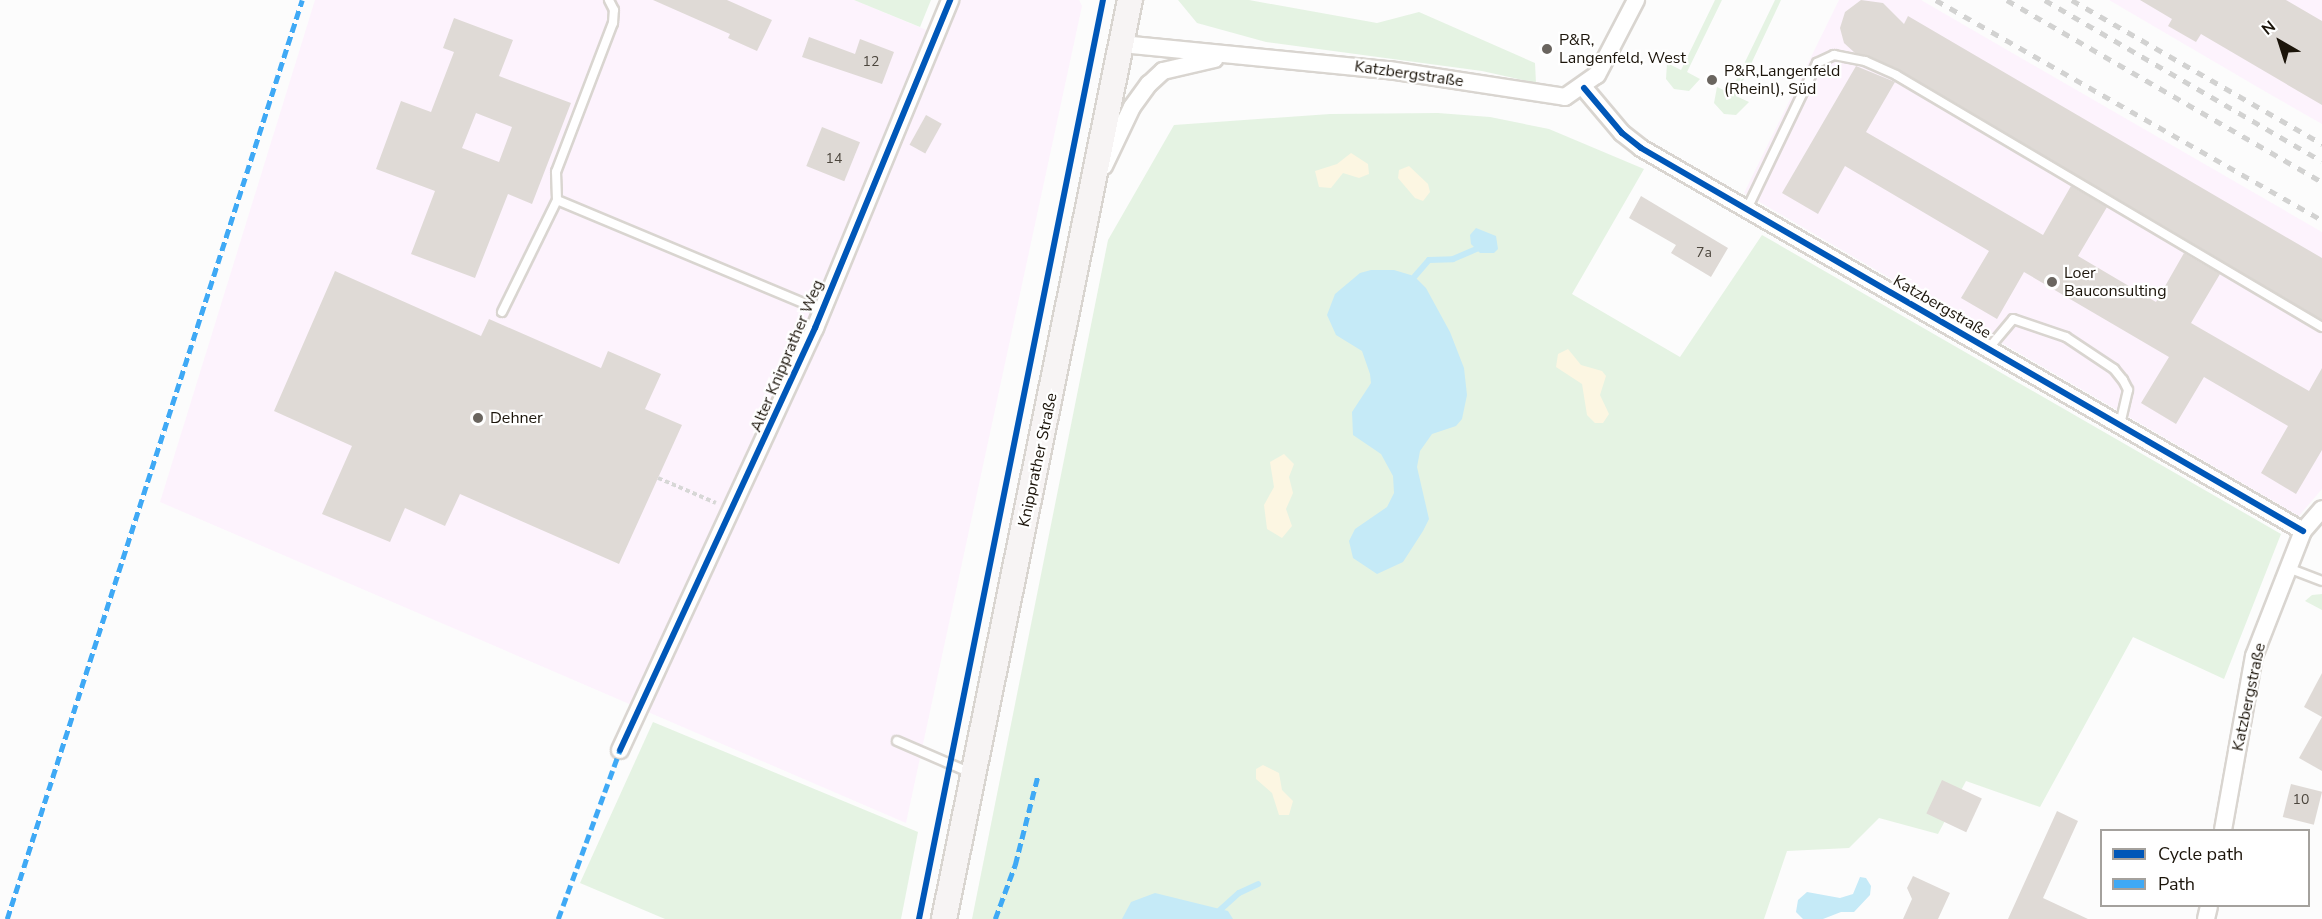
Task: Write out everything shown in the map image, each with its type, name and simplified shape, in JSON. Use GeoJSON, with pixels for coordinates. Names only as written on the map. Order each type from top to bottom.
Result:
{"type":"FeatureCollection","features":[{"type":"Feature","properties":{"kind":"main road","name":"Knipprather Straße"},"geometry":{"type":"LineString","coordinates":[[944,919],[1130,0]]}},
{"type":"Feature","properties":{"kind":"street","name":"Alter Knipprather Weg"},"geometry":{"type":"LineString","coordinates":[[620,750],[733,511],[822,311],[950,0]]}},
{"type":"Feature","properties":{"kind":"street"},"geometry":{"type":"LineString","coordinates":[[1584,88],[1597,75],[1633,3]]}},
{"type":"Feature","properties":{"kind":"street","name":"Katzbergstraße"},"geometry":{"type":"LineString","coordinates":[[1122,44],[1428,75],[1540,96],[1565,97],[1584,88],[1622,133],[1641,148],[2303,531]]}},
{"type":"Feature","properties":{"kind":"street","name":"Katzbergstraße"},"geometry":{"type":"LineString","coordinates":[[1092,193],[1132,107],[1149,84],[1164,72],[1230,55]]}},
{"type":"Feature","properties":{"kind":"street","name":"Katzbergstraße"},"geometry":{"type":"LineString","coordinates":[[2223,829],[2254,656],[2303,531],[2322,508]]}},
{"type":"Feature","properties":{"kind":"lane"},"geometry":{"type":"LineString","coordinates":[[502,312],[557,200],[556,172],[613,23],[614,10],[609,0]]}},
{"type":"Feature","properties":{"kind":"lane"},"geometry":{"type":"LineString","coordinates":[[1747,209],[1817,63],[1833,55],[1865,61],[1896,75],[2322,327]]}},
{"type":"Feature","properties":{"kind":"lane"},"geometry":{"type":"LineString","coordinates":[[557,200],[822,311]]}},
{"type":"Feature","properties":{"kind":"lane"},"geometry":{"type":"LineString","coordinates":[[1988,349],[2013,319],[2066,337],[2114,369],[2123,380],[2128,390],[2120,425]]}},
{"type":"Feature","properties":{"kind":"lane"},"geometry":{"type":"LineString","coordinates":[[2288,568],[2322,581]]}},
{"type":"Feature","properties":{"kind":"lane"},"geometry":{"type":"LineString","coordinates":[[897,741],[973,774]]}},
{"type":"Feature","properties":{"kind":"path"},"geometry":{"type":"LineString","coordinates":[[658,478],[733,511]]}},
{"type":"Feature","properties":{"kind":"shaded area"},"geometry":{"type":"Polygon","coordinates":[[[315,0],[854,0],[936,34],[949,0],[1079,0],[1082,6],[906,823],[160,502],[315,0]]]}},
{"type":"Feature","properties":{"kind":"shaded area"},"geometry":{"type":"Polygon","coordinates":[[[1839,0],[1921,0],[2322,232],[2322,489],[2299,516],[1744,193],[1839,0]]]}},
{"type":"Feature","properties":{"kind":"shaded area"},"geometry":{"type":"Polygon","coordinates":[[[2109,0],[2322,0],[2322,124],[2266,92],[2109,0]]]}},
{"type":"Feature","properties":{"kind":"green space"},"geometry":{"type":"Polygon","coordinates":[[[854,0],[931,0],[920,27],[854,0]]]}},
{"type":"Feature","properties":{"kind":"green space"},"geometry":{"type":"Polygon","coordinates":[[[1178,0],[1249,0],[1377,23],[1419,12],[1535,63],[1536,83],[1482,71],[1266,42],[1197,23],[1178,0]]]}},
{"type":"Feature","properties":{"kind":"green space"},"geometry":{"type":"Polygon","coordinates":[[[1715,0],[1722,0],[1687,72],[1700,79],[1689,91],[1674,89],[1666,79],[1667,63],[1681,70],[1715,0]]]}},
{"type":"Feature","properties":{"kind":"green space"},"geometry":{"type":"Polygon","coordinates":[[[1775,0],[1781,0],[1736,96],[1749,102],[1736,115],[1724,114],[1714,103],[1717,87],[1730,93],[1775,0]]]}},
{"type":"Feature","properties":{"kind":"green space"},"geometry":{"type":"Polygon","coordinates":[[[1438,113],[1490,117],[1549,129],[1644,169],[1572,294],[1680,357],[1762,235],[2281,534],[2224,679],[2133,637],[2040,807],[1966,781],[1938,834],[1879,818],[1849,848],[1787,851],[1764,919],[972,919],[1108,240],[1174,125],[1330,114],[1438,113]]]}},
{"type":"Feature","properties":{"kind":"green space"},"geometry":{"type":"Polygon","coordinates":[[[2322,594],[2322,610],[2305,601],[2312,595],[2322,594]]]}},
{"type":"Feature","properties":{"kind":"green space"},"geometry":{"type":"Polygon","coordinates":[[[653,722],[918,832],[901,919],[665,919],[580,883],[653,722]]]}},
{"type":"Feature","properties":{"kind":"sand"},"geometry":{"type":"Polygon","coordinates":[[[1351,153],[1368,164],[1369,174],[1359,178],[1343,173],[1331,188],[1319,187],[1315,171],[1337,164],[1351,153]]]}},
{"type":"Feature","properties":{"kind":"sand"},"geometry":{"type":"Polygon","coordinates":[[[1409,166],[1428,184],[1430,192],[1423,201],[1415,198],[1398,178],[1399,170],[1409,166]]]}},
{"type":"Feature","properties":{"kind":"sand"},"geometry":{"type":"Polygon","coordinates":[[[1568,349],[1581,365],[1602,371],[1606,376],[1600,395],[1609,414],[1603,423],[1595,423],[1587,415],[1582,384],[1556,367],[1558,354],[1568,349]]]}},
{"type":"Feature","properties":{"kind":"sand"},"geometry":{"type":"Polygon","coordinates":[[[1284,454],[1294,464],[1289,477],[1293,493],[1286,509],[1292,526],[1282,538],[1267,529],[1264,505],[1274,487],[1270,462],[1284,454]]]}},
{"type":"Feature","properties":{"kind":"sand"},"geometry":{"type":"Polygon","coordinates":[[[1263,765],[1279,773],[1282,790],[1293,801],[1289,815],[1279,815],[1272,793],[1256,779],[1256,769],[1263,765]]]}},
{"type":"Feature","properties":{"kind":"water"},"geometry":{"type":"Polygon","coordinates":[[[1476,228],[1496,236],[1498,249],[1494,253],[1480,253],[1471,244],[1470,235],[1476,228]]]}},
{"type":"Feature","properties":{"kind":"water"},"geometry":{"type":"Polygon","coordinates":[[[1371,270],[1394,270],[1414,276],[1426,288],[1450,332],[1464,368],[1467,395],[1462,419],[1456,426],[1432,434],[1420,451],[1417,467],[1429,519],[1423,531],[1403,562],[1377,574],[1353,558],[1349,541],[1355,529],[1387,507],[1394,493],[1393,476],[1381,454],[1353,435],[1352,412],[1371,383],[1370,374],[1362,351],[1336,335],[1327,315],[1335,294],[1360,273],[1371,270]]]}},
{"type":"Feature","properties":{"kind":"water"},"geometry":{"type":"Polygon","coordinates":[[[1860,877],[1866,878],[1871,886],[1870,895],[1854,912],[1841,912],[1823,919],[1803,919],[1796,912],[1798,900],[1807,892],[1840,898],[1853,894],[1860,877]]]}},
{"type":"Feature","properties":{"kind":"water"},"geometry":{"type":"Polygon","coordinates":[[[1155,893],[1228,911],[1233,919],[1122,919],[1131,902],[1155,893]]]}},
{"type":"Feature","properties":{"kind":"building"},"geometry":{"type":"Polygon","coordinates":[[[653,0],[727,0],[772,20],[757,51],[728,38],[730,34],[653,0]]]}},
{"type":"Feature","properties":{"kind":"building"},"geometry":{"type":"Polygon","coordinates":[[[1861,0],[1883,3],[1904,24],[1908,16],[2322,258],[2322,320],[1899,70],[1855,53],[1844,43],[1840,28],[1845,12],[1861,0]]]}},
{"type":"Feature","properties":{"kind":"building"},"geometry":{"type":"Polygon","coordinates":[[[2140,0],[2286,0],[2322,21],[2322,105],[2201,34],[2196,42],[2168,26],[2172,19],[2140,0]]]}},
{"type":"Feature","properties":{"kind":"building"},"geometry":{"type":"Polygon","coordinates":[[[454,18],[513,40],[499,76],[571,103],[532,204],[508,194],[475,278],[411,254],[435,191],[376,169],[401,101],[431,112],[454,52],[443,48],[454,18]],[[476,113],[462,148],[499,162],[512,127],[476,113]]]}},
{"type":"Feature","properties":{"kind":"building"},"geometry":{"type":"Polygon","coordinates":[[[809,37],[855,54],[860,39],[894,52],[882,84],[802,57],[809,37]]]}},
{"type":"Feature","properties":{"kind":"building"},"geometry":{"type":"Polygon","coordinates":[[[1856,66],[1895,82],[1866,132],[2043,235],[2071,186],[2107,207],[2078,256],[2156,302],[2184,253],[2220,274],[2191,323],[2309,391],[2322,368],[2322,450],[2296,494],[2261,473],[2288,426],[2204,377],[2176,424],[2141,403],[2169,357],[2024,272],[1997,319],[1961,298],[1989,251],[1845,166],[1818,214],[1782,193],[1856,66]]]}},
{"type":"Feature","properties":{"kind":"building"},"geometry":{"type":"Polygon","coordinates":[[[926,115],[942,124],[925,153],[910,145],[926,115]]]}},
{"type":"Feature","properties":{"kind":"building"},"geometry":{"type":"Polygon","coordinates":[[[822,127],[860,142],[844,181],[806,166],[822,127]]]}},
{"type":"Feature","properties":{"kind":"building"},"geometry":{"type":"Polygon","coordinates":[[[1641,196],[1728,248],[1711,277],[1671,253],[1676,245],[1629,218],[1641,196]]]}},
{"type":"Feature","properties":{"kind":"building","name":"Dehner"},"geometry":{"type":"Polygon","coordinates":[[[335,271],[481,336],[489,319],[601,368],[608,351],[661,374],[645,409],[682,425],[619,564],[460,494],[445,526],[405,508],[390,542],[322,514],[352,446],[274,411],[335,271]]]}},
{"type":"Feature","properties":{"kind":"building"},"geometry":{"type":"Polygon","coordinates":[[[2322,673],[2322,717],[2304,707],[2322,673]]]}},
{"type":"Feature","properties":{"kind":"building"},"geometry":{"type":"Polygon","coordinates":[[[2322,717],[2322,771],[2299,758],[2322,717]]]}},
{"type":"Feature","properties":{"kind":"building"},"geometry":{"type":"Polygon","coordinates":[[[1942,780],[1982,799],[1966,832],[1926,814],[1942,780]]]}},
{"type":"Feature","properties":{"kind":"building"},"geometry":{"type":"Polygon","coordinates":[[[2291,784],[2322,792],[2314,825],[2283,817],[2291,784]]]}},
{"type":"Feature","properties":{"kind":"building"},"geometry":{"type":"Polygon","coordinates":[[[2057,811],[2078,821],[2043,898],[2088,919],[2008,919],[2057,811]]]}},
{"type":"Feature","properties":{"kind":"building"},"geometry":{"type":"Polygon","coordinates":[[[1913,876],[1950,893],[1938,919],[1903,919],[1912,899],[1907,888],[1913,876]]]}},
{"type":"Feature","properties":{"kind":"waterway"},"geometry":{"type":"LineString","coordinates":[[1415,276],[1429,260],[1453,259],[1477,249]]}},
{"type":"Feature","properties":{"kind":"waterway"},"geometry":{"type":"LineString","coordinates":[[1220,910],[1239,893],[1258,884]]}},
{"type":"Feature","properties":{"kind":"railway"},"geometry":{"type":"LineString","coordinates":[[1936,0],[2322,220]]}},
{"type":"Feature","properties":{"kind":"railway"},"geometry":{"type":"LineString","coordinates":[[2007,0],[2322,182]]}},
{"type":"Feature","properties":{"kind":"railway"},"geometry":{"type":"LineString","coordinates":[[2045,0],[2322,161]]}},
{"type":"Feature","properties":{"kind":"railway"},"geometry":{"type":"LineString","coordinates":[[2072,0],[2322,144]]}},
{"type":"Feature","properties":{"kind":"marked path"},"geometry":{"type":"LineString","coordinates":[[7,919],[302,0]]}},
{"type":"Feature","properties":{"kind":"marked path"},"geometry":{"type":"LineString","coordinates":[[558,919],[620,750]]}},
{"type":"Feature","properties":{"kind":"marked path"},"geometry":{"type":"LineString","coordinates":[[995,919],[1015,865],[1038,775]]}},
{"type":"Feature","properties":{"kind":"cycle path"},"geometry":{"type":"LineString","coordinates":[[620,750],[815,328],[950,0]]}},
{"type":"Feature","properties":{"kind":"cycle path"},"geometry":{"type":"LineString","coordinates":[[919,919],[1103,0]]}},
{"type":"Feature","properties":{"kind":"cycle path"},"geometry":{"type":"LineString","coordinates":[[1584,88],[1622,133],[1641,148],[2303,531]]}},
{"type":"Feature","properties":{"kind":"place","name":"P&R, Langenfeld, West"},"geometry":{"type":"Point","coordinates":[1547,49]}},
{"type":"Feature","properties":{"kind":"place","name":"P&R,Langenfeld (Rheinl), Süd"},"geometry":{"type":"Point","coordinates":[1712,80]}},
{"type":"Feature","properties":{"kind":"place","name":"Loer Bauconsulting"},"geometry":{"type":"Point","coordinates":[2052,282]}},
{"type":"Feature","properties":{"kind":"place","name":"Dehner"},"geometry":{"type":"Point","coordinates":[478,418]}}]}
